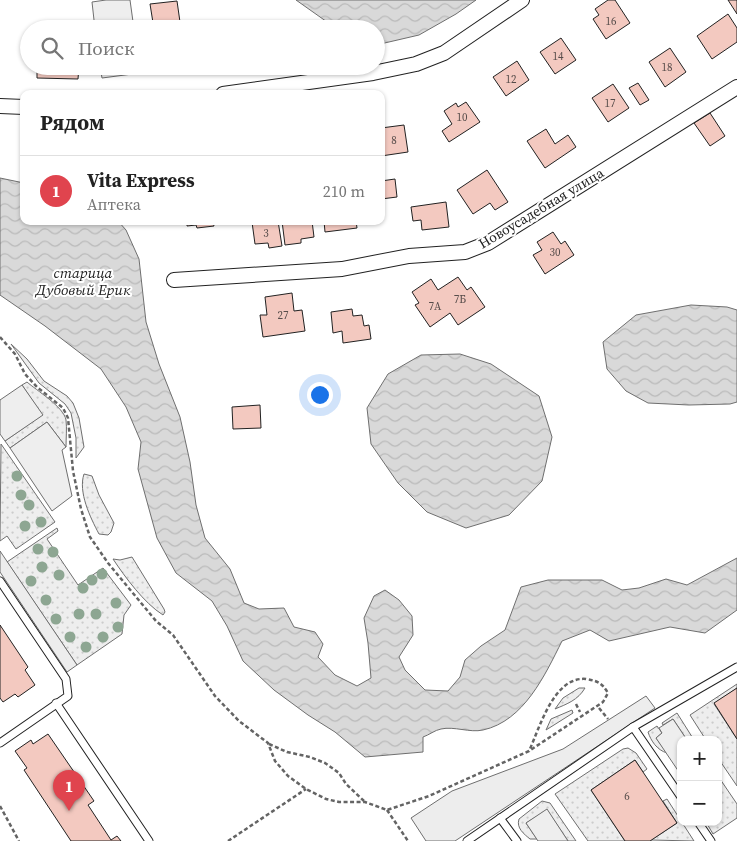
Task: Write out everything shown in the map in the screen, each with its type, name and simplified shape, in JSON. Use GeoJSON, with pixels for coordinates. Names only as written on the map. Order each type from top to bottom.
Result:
{"type":"FeatureCollection","features":[{"type":"Feature","properties":{"kind":"street"},"geometry":{"type":"LineString","coordinates":[[385,70],[416,64],[444,53],[522,0]]}},
{"type":"Feature","properties":{"kind":"street"},"geometry":{"type":"LineString","coordinates":[[252,90],[359,75]]}},
{"type":"Feature","properties":{"kind":"street","name":"Новоусадебная улица"},"geometry":{"type":"LineString","coordinates":[[174,280],[342,269],[409,256],[471,250],[488,243],[737,87]]}},
{"type":"Feature","properties":{"kind":"street"},"geometry":{"type":"LineString","coordinates":[[0,106],[20,107]]}},
{"type":"Feature","properties":{"kind":"lane"},"geometry":{"type":"LineString","coordinates":[[0,582],[66,679],[68,696],[0,743]]}},
{"type":"Feature","properties":{"kind":"lane"},"geometry":{"type":"LineString","coordinates":[[467,841],[633,727],[737,667]]}},
{"type":"Feature","properties":{"kind":"lane"},"geometry":{"type":"LineString","coordinates":[[56,703],[150,841]]}},
{"type":"Feature","properties":{"kind":"lane"},"geometry":{"type":"LineString","coordinates":[[633,727],[677,791]]}},
{"type":"Feature","properties":{"kind":"lane"},"geometry":{"type":"LineString","coordinates":[[500,818],[517,841]]}},
{"type":"Feature","properties":{"kind":"lane"},"geometry":{"type":"LineString","coordinates":[[701,826],[711,841]]}},
{"type":"Feature","properties":{"kind":"path"},"geometry":{"type":"LineString","coordinates":[[0,337],[15,354],[25,374],[37,387],[63,408],[68,418],[73,471],[81,509],[90,537],[108,563],[156,621],[173,635],[215,696],[239,721],[268,743],[287,752],[310,757],[324,763],[339,773],[346,784],[365,802]]}},
{"type":"Feature","properties":{"kind":"path"},"geometry":{"type":"LineString","coordinates":[[387,810],[429,796],[529,751],[603,702],[608,693],[603,684],[597,681],[578,678],[567,684],[555,695],[529,751]]}},
{"type":"Feature","properties":{"kind":"path"},"geometry":{"type":"LineString","coordinates":[[576,704],[580,712]]}},
{"type":"Feature","properties":{"kind":"path"},"geometry":{"type":"LineString","coordinates":[[599,708],[608,720]]}},
{"type":"Feature","properties":{"kind":"path"},"geometry":{"type":"LineString","coordinates":[[268,743],[275,761],[288,776],[306,789],[326,799],[339,802],[365,802],[387,810],[408,841]]}},
{"type":"Feature","properties":{"kind":"path"},"geometry":{"type":"LineString","coordinates":[[228,841],[306,789]]}},
{"type":"Feature","properties":{"kind":"path"},"geometry":{"type":"LineString","coordinates":[[0,806],[19,841]]}},
{"type":"Feature","properties":{"kind":"shaded area"},"geometry":{"type":"Polygon","coordinates":[[[130,0],[133,20],[94,20],[92,2],[130,0]]]}},
{"type":"Feature","properties":{"kind":"shaded area"},"geometry":{"type":"Polygon","coordinates":[[[102,75],[125,75],[102,78],[102,75]]]}},
{"type":"Feature","properties":{"kind":"shaded area"},"geometry":{"type":"Polygon","coordinates":[[[11,344],[27,359],[44,381],[67,396],[73,403],[79,418],[84,447],[76,458],[76,438],[71,413],[65,404],[39,383],[11,344]]]}},
{"type":"Feature","properties":{"kind":"shaded area"},"geometry":{"type":"Polygon","coordinates":[[[27,382],[55,404],[64,415],[66,420],[66,447],[47,422],[10,448],[5,441],[42,415],[22,385],[27,382]]]}},
{"type":"Feature","properties":{"kind":"shaded area"},"geometry":{"type":"Polygon","coordinates":[[[22,385],[43,415],[5,441],[0,434],[0,400],[22,385]]]}},
{"type":"Feature","properties":{"kind":"shaded area"},"geometry":{"type":"Polygon","coordinates":[[[47,422],[66,447],[62,450],[72,496],[52,511],[10,448],[47,422]]]}},
{"type":"Feature","properties":{"kind":"shaded area"},"geometry":{"type":"Polygon","coordinates":[[[1,444],[55,522],[16,549],[7,536],[0,541],[1,444]]]}},
{"type":"Feature","properties":{"kind":"shaded area"},"geometry":{"type":"Polygon","coordinates":[[[84,474],[92,476],[99,495],[114,523],[108,535],[99,534],[89,512],[83,489],[84,474]]]}},
{"type":"Feature","properties":{"kind":"shaded area"},"geometry":{"type":"Polygon","coordinates":[[[57,528],[58,531],[47,539],[78,585],[103,568],[131,605],[124,615],[122,634],[77,665],[7,562],[57,528]]]}},
{"type":"Feature","properties":{"kind":"shaded area"},"geometry":{"type":"Polygon","coordinates":[[[0,551],[77,665],[67,672],[0,572],[0,551]]]}},
{"type":"Feature","properties":{"kind":"shaded area"},"geometry":{"type":"Polygon","coordinates":[[[132,557],[164,609],[163,615],[142,597],[113,559],[120,560],[132,557]]]}},
{"type":"Feature","properties":{"kind":"shaded area"},"geometry":{"type":"Polygon","coordinates":[[[737,684],[737,688],[714,704],[737,739],[737,786],[722,764],[722,736],[703,736],[690,715],[737,684]]]}},
{"type":"Feature","properties":{"kind":"shaded area"},"geometry":{"type":"Polygon","coordinates":[[[579,688],[585,688],[576,699],[555,709],[563,698],[579,688]]]}},
{"type":"Feature","properties":{"kind":"shaded area"},"geometry":{"type":"Polygon","coordinates":[[[646,696],[655,708],[455,841],[426,841],[411,818],[452,791],[563,749],[646,696]]]}},
{"type":"Feature","properties":{"kind":"shaded area"},"geometry":{"type":"Polygon","coordinates":[[[572,710],[573,713],[546,730],[551,719],[572,710]]]}},
{"type":"Feature","properties":{"kind":"shaded area"},"geometry":{"type":"Polygon","coordinates":[[[677,713],[691,736],[684,736],[673,719],[663,725],[662,723],[677,713]]]}},
{"type":"Feature","properties":{"kind":"shaded area"},"geometry":{"type":"Polygon","coordinates":[[[673,719],[684,736],[677,736],[677,769],[656,738],[662,733],[659,728],[673,719]]]}},
{"type":"Feature","properties":{"kind":"shaded area"},"geometry":{"type":"Polygon","coordinates":[[[657,726],[662,733],[656,738],[667,753],[655,745],[648,732],[657,726]]]}},
{"type":"Feature","properties":{"kind":"shaded area"},"geometry":{"type":"Polygon","coordinates":[[[628,748],[636,753],[647,769],[643,772],[635,760],[591,790],[625,841],[588,841],[555,794],[623,749],[628,748]]]}},
{"type":"Feature","properties":{"kind":"shaded area"},"geometry":{"type":"Polygon","coordinates":[[[722,782],[737,804],[737,818],[713,834],[708,826],[722,826],[722,782]]]}},
{"type":"Feature","properties":{"kind":"shaded area"},"geometry":{"type":"Polygon","coordinates":[[[667,799],[677,815],[677,823],[663,801],[667,799]]]}},
{"type":"Feature","properties":{"kind":"shaded area"},"geometry":{"type":"Polygon","coordinates":[[[542,801],[550,803],[576,841],[568,841],[547,810],[526,823],[537,839],[530,839],[523,833],[518,822],[519,819],[542,801]]]}},
{"type":"Feature","properties":{"kind":"shaded area"},"geometry":{"type":"Polygon","coordinates":[[[547,809],[568,841],[538,841],[526,823],[547,809]]]}},
{"type":"Feature","properties":{"kind":"shaded area"},"geometry":{"type":"Polygon","coordinates":[[[677,823],[677,826],[684,826],[694,841],[651,840],[677,823]]]}},
{"type":"Feature","properties":{"kind":"water"},"geometry":{"type":"Polygon","coordinates":[[[296,0],[476,0],[419,35],[385,43],[385,20],[324,20],[296,0]]]}},
{"type":"Feature","properties":{"kind":"water","name":"старица Дубовый Ерик"},"geometry":{"type":"Polygon","coordinates":[[[0,178],[20,182],[20,225],[122,225],[126,230],[139,259],[146,322],[159,364],[180,417],[190,462],[196,505],[205,538],[230,569],[244,603],[259,609],[284,608],[294,627],[315,632],[323,644],[318,657],[335,675],[357,686],[371,678],[364,618],[374,596],[385,590],[399,600],[412,616],[413,635],[399,657],[405,670],[425,690],[448,691],[460,677],[465,660],[481,646],[505,630],[521,587],[548,580],[602,580],[622,590],[639,588],[666,579],[687,585],[737,558],[737,610],[705,633],[670,627],[609,641],[590,630],[562,641],[532,695],[522,707],[497,725],[478,731],[451,728],[436,730],[423,737],[423,752],[365,757],[335,732],[274,690],[243,661],[227,626],[212,601],[176,573],[157,538],[138,469],[141,442],[126,407],[101,369],[45,326],[0,295],[0,178]]]}},
{"type":"Feature","properties":{"kind":"water"},"geometry":{"type":"Polygon","coordinates":[[[691,305],[727,307],[737,310],[737,402],[730,404],[689,405],[648,403],[626,391],[607,369],[603,342],[636,315],[691,305]]]}},
{"type":"Feature","properties":{"kind":"water"},"geometry":{"type":"Polygon","coordinates":[[[460,354],[491,364],[539,396],[552,437],[542,481],[509,515],[466,528],[427,512],[398,483],[371,444],[367,408],[388,374],[421,355],[460,354]]]}},
{"type":"Feature","properties":{"kind":"building"},"geometry":{"type":"Polygon","coordinates":[[[608,0],[615,0],[630,23],[606,39],[593,19],[599,15],[595,9],[608,0]]]}},
{"type":"Feature","properties":{"kind":"building"},"geometry":{"type":"Polygon","coordinates":[[[728,0],[737,0],[737,14],[728,0]]]}},
{"type":"Feature","properties":{"kind":"building"},"geometry":{"type":"Polygon","coordinates":[[[177,1],[180,20],[153,20],[150,4],[177,1]]]}},
{"type":"Feature","properties":{"kind":"building"},"geometry":{"type":"Polygon","coordinates":[[[728,14],[737,28],[737,42],[712,59],[697,36],[728,14]]]}},
{"type":"Feature","properties":{"kind":"building"},"geometry":{"type":"Polygon","coordinates":[[[561,38],[576,60],[555,74],[540,52],[561,38]]]}},
{"type":"Feature","properties":{"kind":"building"},"geometry":{"type":"Polygon","coordinates":[[[670,48],[686,72],[665,87],[649,62],[670,48]]]}},
{"type":"Feature","properties":{"kind":"building"},"geometry":{"type":"Polygon","coordinates":[[[517,61],[529,80],[506,96],[493,77],[517,61]]]}},
{"type":"Feature","properties":{"kind":"building"},"geometry":{"type":"Polygon","coordinates":[[[37,75],[78,75],[78,79],[37,78],[37,75]]]}},
{"type":"Feature","properties":{"kind":"building"},"geometry":{"type":"Polygon","coordinates":[[[638,83],[649,100],[640,105],[629,88],[638,83]]]}},
{"type":"Feature","properties":{"kind":"building"},"geometry":{"type":"Polygon","coordinates":[[[613,84],[629,108],[608,122],[592,98],[613,84]]]}},
{"type":"Feature","properties":{"kind":"building"},"geometry":{"type":"Polygon","coordinates":[[[466,102],[480,122],[449,142],[442,131],[452,124],[444,111],[456,103],[458,107],[466,102]]]}},
{"type":"Feature","properties":{"kind":"building"},"geometry":{"type":"Polygon","coordinates":[[[710,113],[725,136],[710,146],[694,123],[710,113]]]}},
{"type":"Feature","properties":{"kind":"building"},"geometry":{"type":"Polygon","coordinates":[[[404,125],[408,152],[385,155],[385,127],[404,125]]]}},
{"type":"Feature","properties":{"kind":"building"},"geometry":{"type":"Polygon","coordinates":[[[546,129],[555,144],[568,135],[576,147],[545,168],[527,141],[546,129]]]}},
{"type":"Feature","properties":{"kind":"building"},"geometry":{"type":"Polygon","coordinates":[[[487,170],[508,202],[495,210],[490,203],[473,214],[457,190],[487,170]]]}},
{"type":"Feature","properties":{"kind":"building"},"geometry":{"type":"Polygon","coordinates":[[[395,179],[397,197],[385,198],[385,180],[395,179]]]}},
{"type":"Feature","properties":{"kind":"building"},"geometry":{"type":"Polygon","coordinates":[[[446,202],[449,227],[422,230],[421,220],[413,221],[411,207],[446,202]]]}},
{"type":"Feature","properties":{"kind":"building"},"geometry":{"type":"Polygon","coordinates":[[[196,225],[214,226],[197,228],[196,225]]]}},
{"type":"Feature","properties":{"kind":"building"},"geometry":{"type":"Polygon","coordinates":[[[252,225],[279,225],[282,246],[269,248],[268,243],[255,244],[252,225]]]}},
{"type":"Feature","properties":{"kind":"building"},"geometry":{"type":"Polygon","coordinates":[[[282,225],[312,225],[314,237],[301,239],[301,243],[285,245],[282,225]]]}},
{"type":"Feature","properties":{"kind":"building"},"geometry":{"type":"Polygon","coordinates":[[[324,225],[357,225],[357,228],[325,232],[324,225]]]}},
{"type":"Feature","properties":{"kind":"building"},"geometry":{"type":"Polygon","coordinates":[[[553,232],[561,244],[565,241],[574,255],[545,274],[533,255],[542,250],[537,242],[553,232]]]}},
{"type":"Feature","properties":{"kind":"building"},"geometry":{"type":"Polygon","coordinates":[[[458,277],[467,290],[471,287],[485,307],[458,325],[450,313],[430,327],[415,305],[419,303],[412,292],[431,279],[438,290],[458,277]]]}},
{"type":"Feature","properties":{"kind":"building"},"geometry":{"type":"Polygon","coordinates":[[[292,293],[294,311],[302,310],[305,331],[263,337],[260,315],[267,315],[265,297],[292,293]]]}},
{"type":"Feature","properties":{"kind":"building"},"geometry":{"type":"Polygon","coordinates":[[[352,309],[353,316],[362,315],[364,326],[369,325],[371,339],[343,343],[342,331],[333,333],[331,312],[352,309]]]}},
{"type":"Feature","properties":{"kind":"building"},"geometry":{"type":"Polygon","coordinates":[[[260,405],[261,428],[233,429],[232,407],[260,405]]]}},
{"type":"Feature","properties":{"kind":"building"},"geometry":{"type":"Polygon","coordinates":[[[0,625],[28,667],[25,670],[35,685],[18,697],[15,694],[3,702],[0,698],[0,625]]]}},
{"type":"Feature","properties":{"kind":"building"},"geometry":{"type":"Polygon","coordinates":[[[737,688],[737,739],[714,703],[737,688]]]}},
{"type":"Feature","properties":{"kind":"building"},"geometry":{"type":"Polygon","coordinates":[[[48,734],[94,801],[88,805],[111,840],[117,836],[121,841],[71,841],[24,770],[27,768],[15,751],[31,740],[33,744],[48,734]]]}},
{"type":"Feature","properties":{"kind":"building"},"geometry":{"type":"Polygon","coordinates":[[[635,760],[677,823],[650,841],[625,841],[591,790],[635,760]]]}},
{"type":"Feature","properties":{"kind":"place","name":"Vita Express"},"geometry":{"type":"Point","coordinates":[69,811]}}]}
